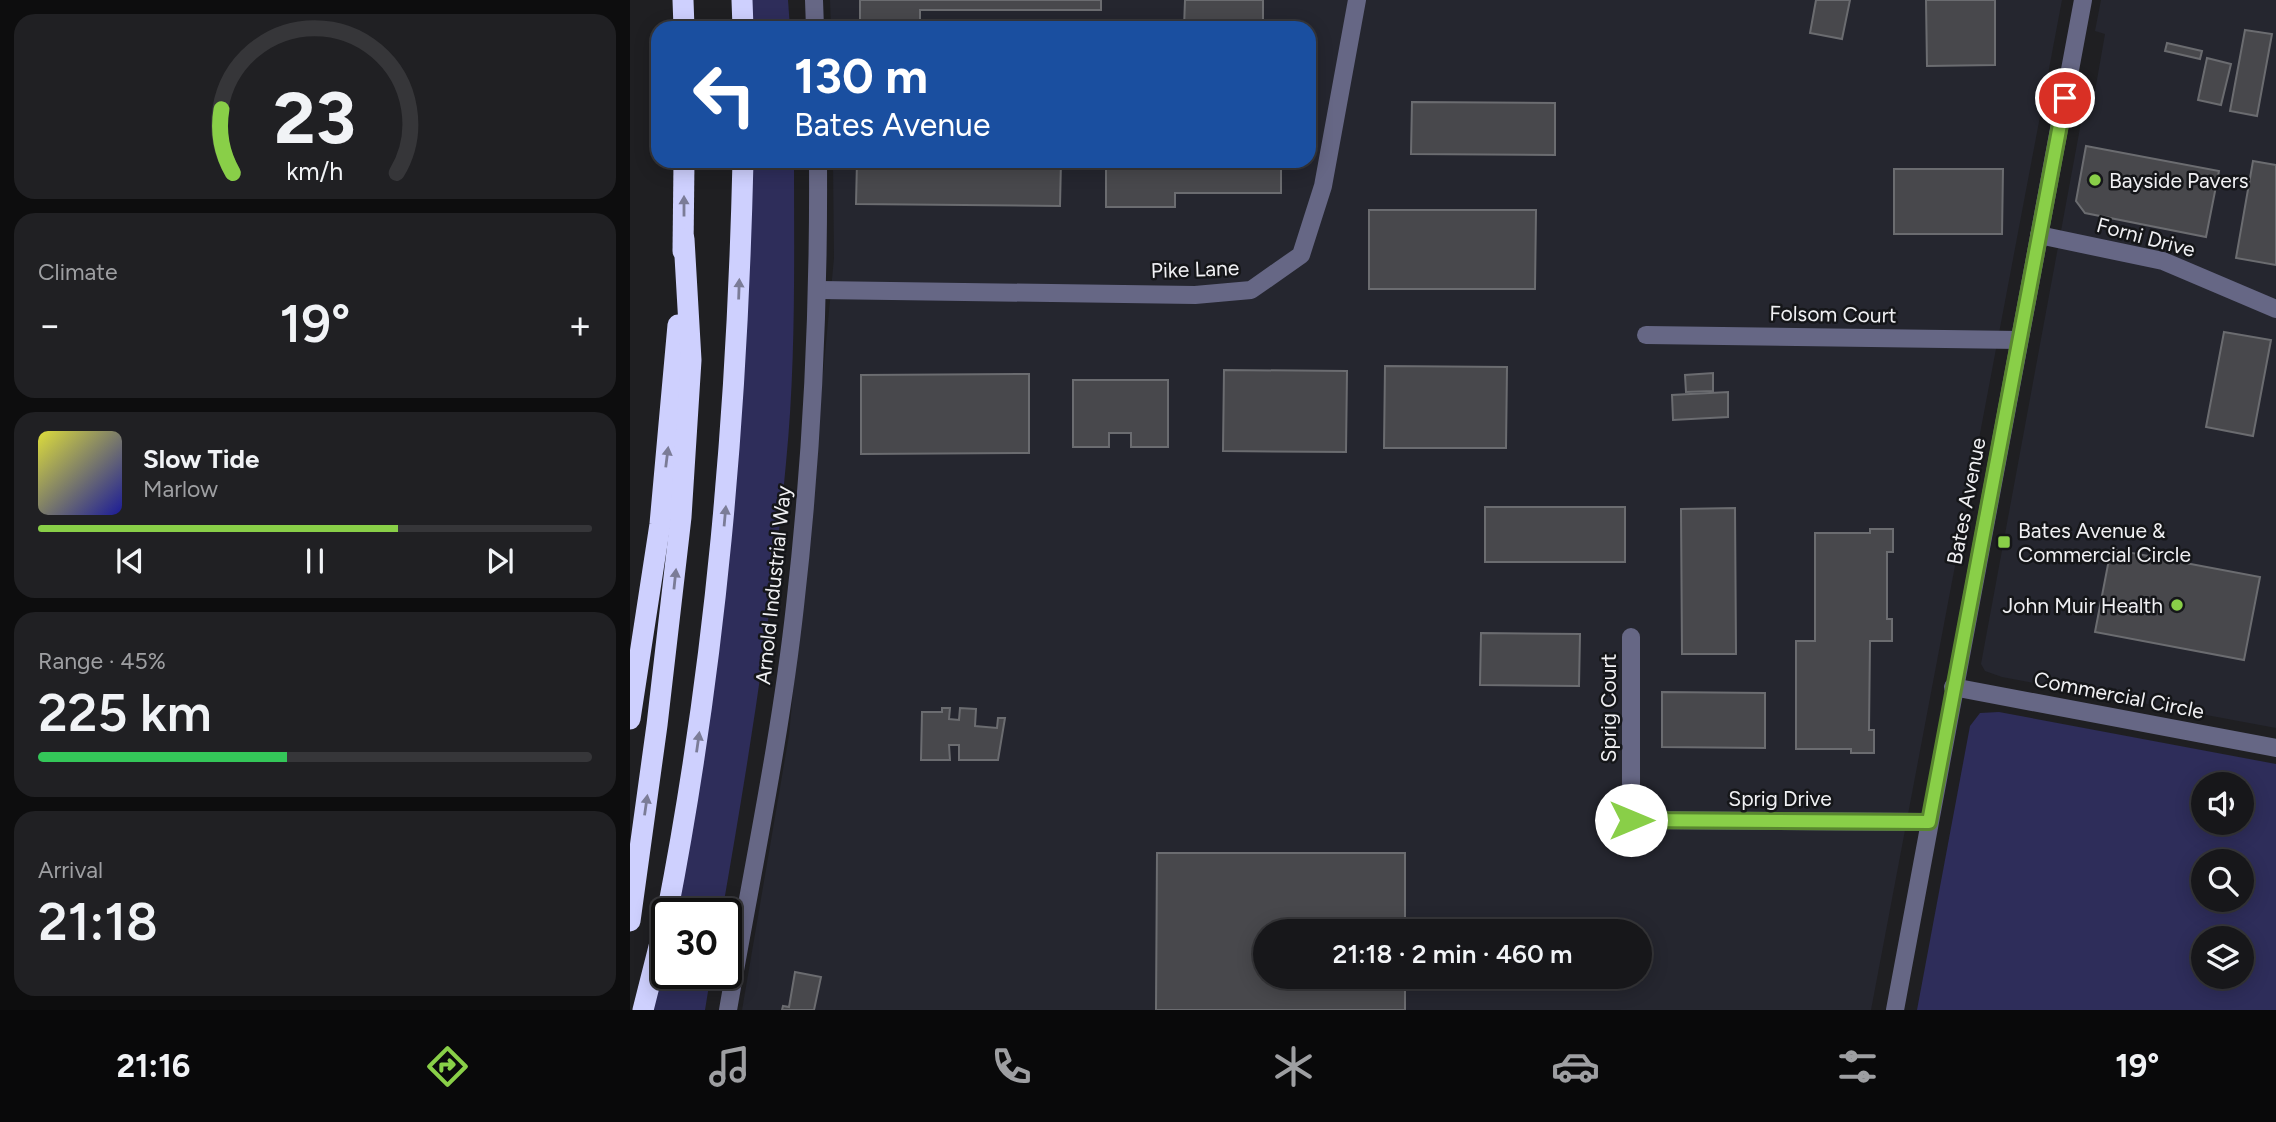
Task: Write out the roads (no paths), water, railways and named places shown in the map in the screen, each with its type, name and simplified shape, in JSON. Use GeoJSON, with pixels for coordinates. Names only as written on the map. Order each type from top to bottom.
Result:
{"type":"FeatureCollection","features":[{"type":"Feature","properties":{"kind":"highway"},"geometry":{"type":"LineString","coordinates":[[684,0],[684,21]]}},
{"type":"Feature","properties":{"kind":"highway"},"geometry":{"type":"LineString","coordinates":[[742,0],[743,21]]}},
{"type":"Feature","properties":{"kind":"highway"},"geometry":{"type":"LineString","coordinates":[[630,921],[663,685],[681,517],[691,360],[684,239],[684,168]]}},
{"type":"Feature","properties":{"kind":"highway"},"geometry":{"type":"LineString","coordinates":[[670,898],[699,739],[723,549],[738,330],[743,168]]}},
{"type":"Feature","properties":{"kind":"highway"},"geometry":{"type":"LineString","coordinates":[[630,719],[656,551],[671,429],[684,239]]}},
{"type":"Feature","properties":{"kind":"highway"},"geometry":{"type":"LineString","coordinates":[[643,1010],[651,978]]}},
{"type":"Feature","properties":{"kind":"street"},"geometry":{"type":"LineString","coordinates":[[814,0],[815,21]]}},
{"type":"Feature","properties":{"kind":"street","name":"Pike Lane"},"geometry":{"type":"LineString","coordinates":[[819,290],[1214,295],[1251,290],[1301,255],[1310,232],[1323,186],[1357,0]]}},
{"type":"Feature","properties":{"kind":"street","name":"Bates Avenue"},"geometry":{"type":"LineString","coordinates":[[1895,1010],[2083,0]]}},
{"type":"Feature","properties":{"kind":"street","name":"Arnold Industrial Way"},"geometry":{"type":"LineString","coordinates":[[729,1010],[781,710],[795,608],[809,461],[819,290],[818,168]]}},
{"type":"Feature","properties":{"kind":"street","name":"Forni Drive"},"geometry":{"type":"LineString","coordinates":[[2039,235],[2163,261],[2276,309]]}},
{"type":"Feature","properties":{"kind":"street","name":"Folsom Court"},"geometry":{"type":"LineString","coordinates":[[1646,335],[2019,340]]}},
{"type":"Feature","properties":{"kind":"street","name":"Sprig Court"},"geometry":{"type":"LineString","coordinates":[[1631,637],[1631,820]]}},
{"type":"Feature","properties":{"kind":"street","name":"Commercial Circle"},"geometry":{"type":"LineString","coordinates":[[1953,687],[2276,748]]}},
{"type":"Feature","properties":{"kind":"street","name":"Sprig Drive"},"geometry":{"type":"LineString","coordinates":[[1631,820],[1929,822]]}},
{"type":"Feature","properties":{"kind":"place","name":"Bayside Pavers"},"geometry":{"type":"Point","coordinates":[2095,180]}},
{"type":"Feature","properties":{"kind":"place","name":"Bates Avenue & Commercial Circle"},"geometry":{"type":"Point","coordinates":[2004,542]}},
{"type":"Feature","properties":{"kind":"place","name":"John Muir Health"},"geometry":{"type":"Point","coordinates":[2177,605]}}]}
